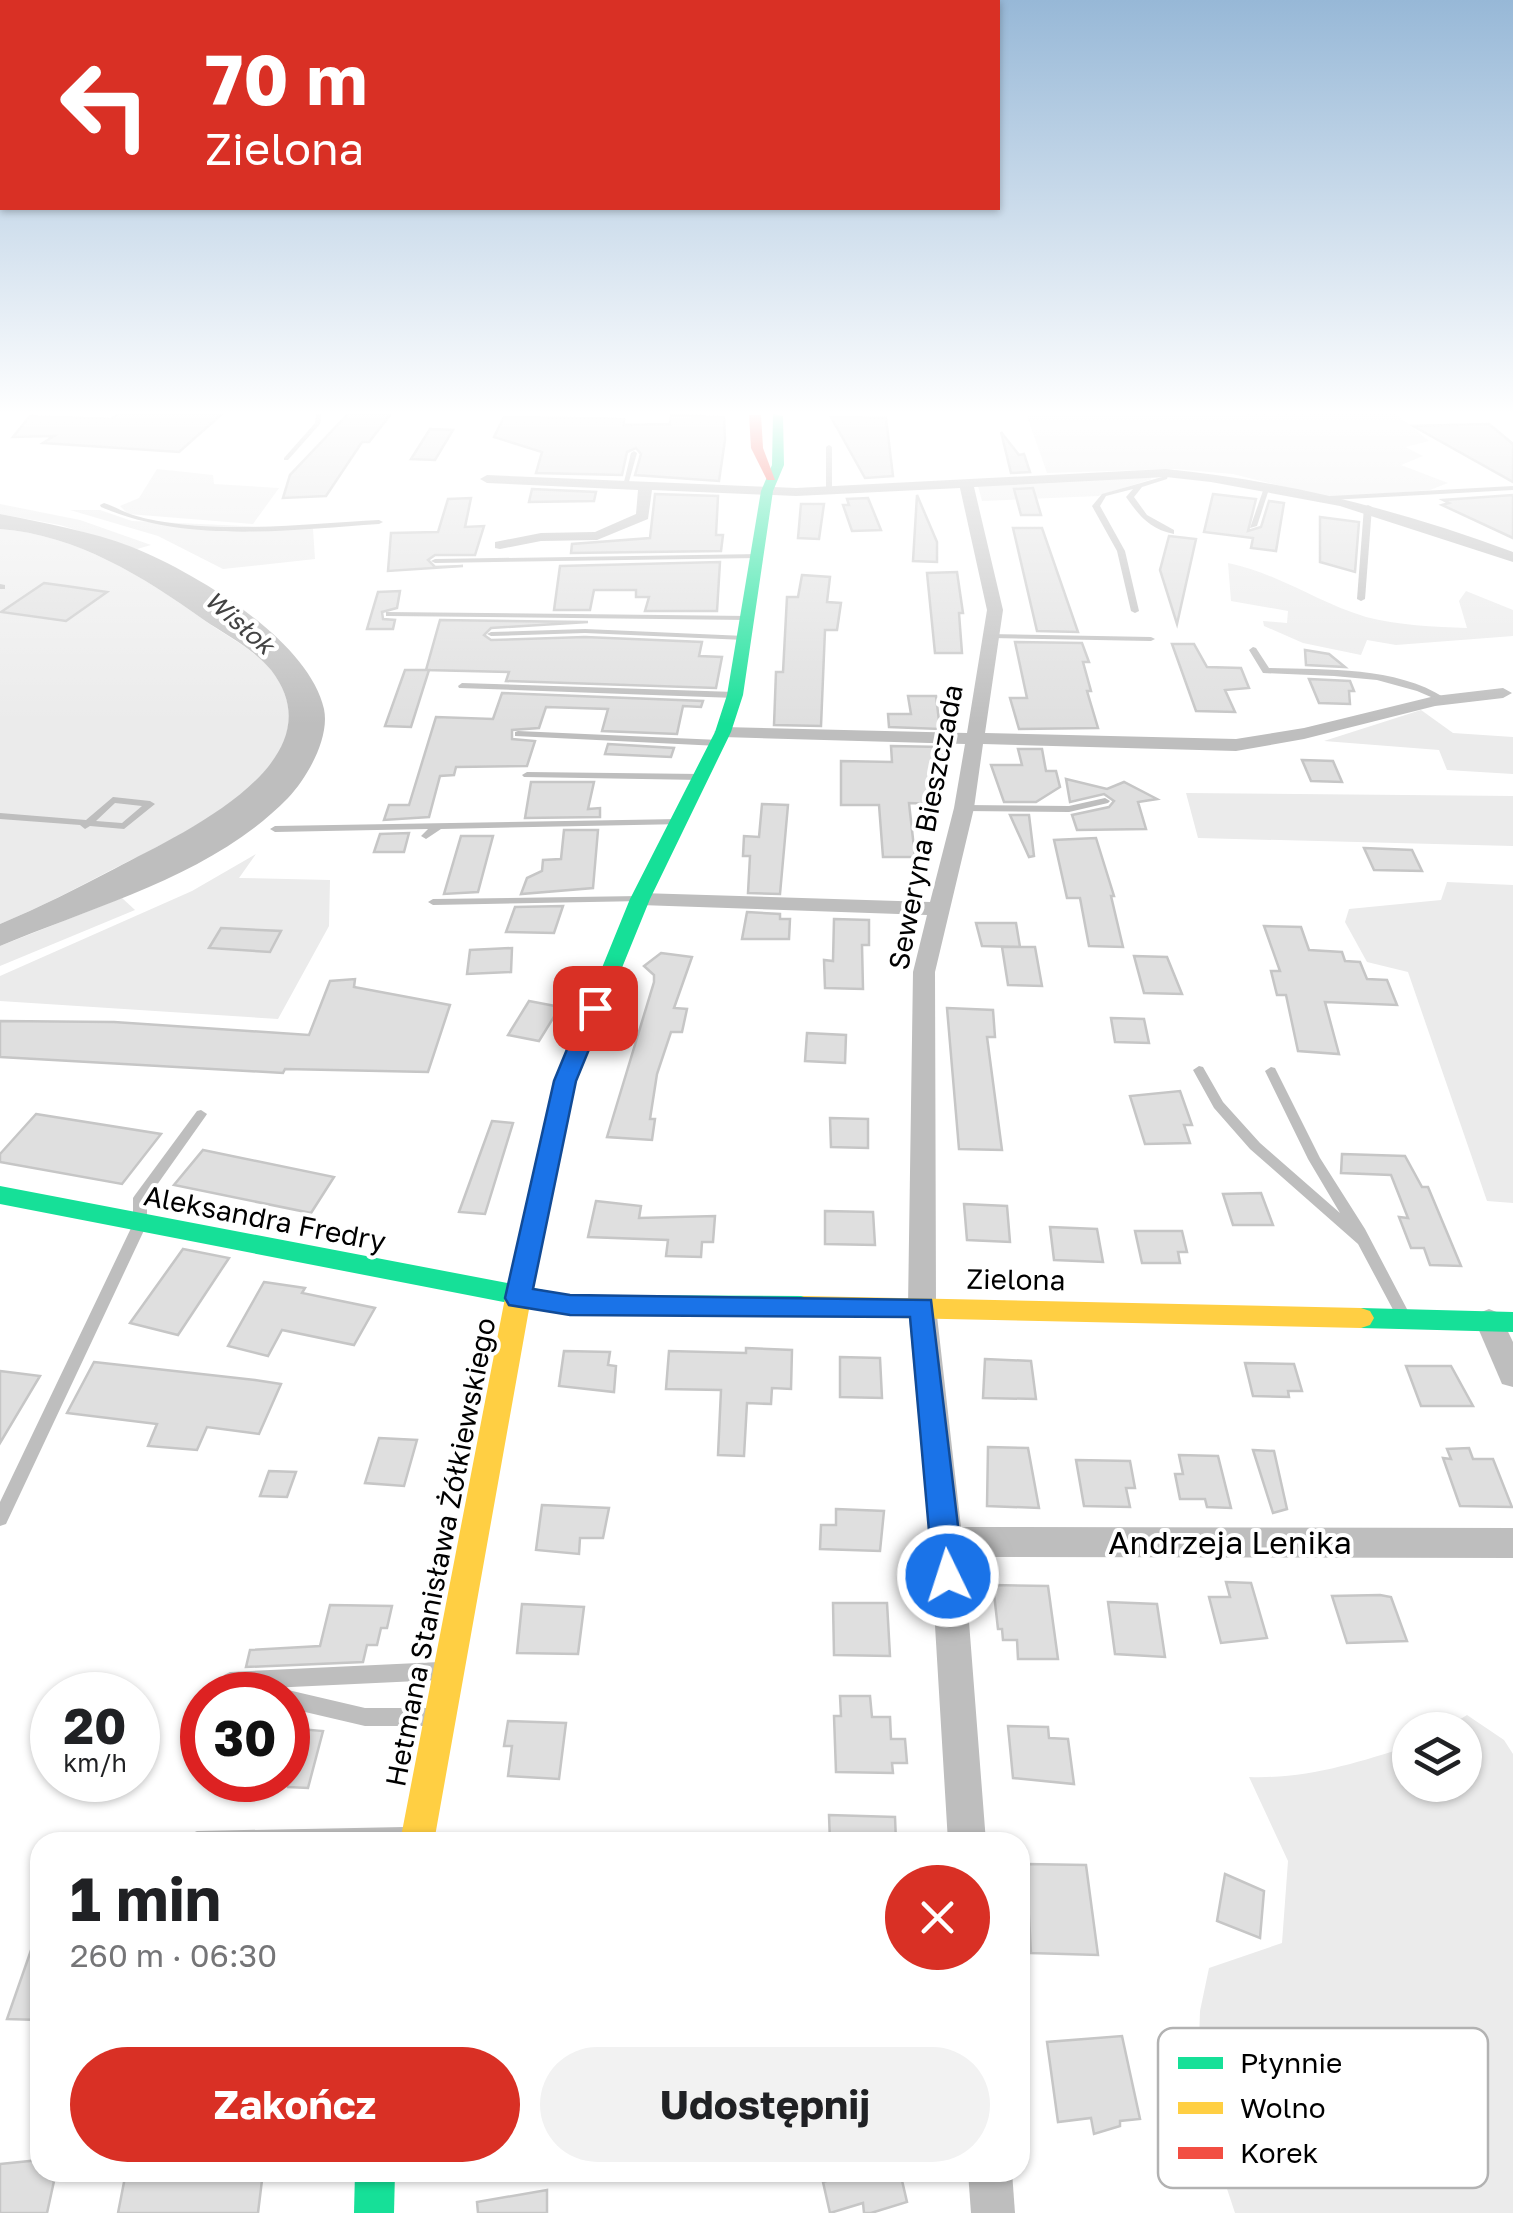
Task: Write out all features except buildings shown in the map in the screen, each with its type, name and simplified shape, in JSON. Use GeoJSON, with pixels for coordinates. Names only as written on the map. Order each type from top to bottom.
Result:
{"type":"FeatureCollection","features":[{"type":"Feature","properties":{"kind":"street"},"geometry":{"type":"LineString","coordinates":[[500,545],[612,531],[640,517]]}},
{"type":"Feature","properties":{"kind":"street","name":"Hetmana Stanisława Żółkiewskiego"},"geometry":{"type":"LineString","coordinates":[[418,1832],[518,1298],[565,1081],[640,900],[721,738],[735,695],[764,517]]}},
{"type":"Feature","properties":{"kind":"street","name":"Seweryna Bieszczada"},"geometry":{"type":"LineString","coordinates":[[966,1832],[946,1542],[922,1307],[924,972],[964,808],[994,608],[974,517]]}},
{"type":"Feature","properties":{"kind":"street"},"geometry":{"type":"LineString","coordinates":[[1398,517],[1513,557]]}},
{"type":"Feature","properties":{"kind":"street"},"geometry":{"type":"LineString","coordinates":[[721,738],[1236,744],[1286,740],[1441,698],[1504,693]]}},
{"type":"Feature","properties":{"kind":"street"},"geometry":{"type":"LineString","coordinates":[[640,900],[941,908]]}},
{"type":"Feature","properties":{"kind":"street","name":"Aleksandra Fredry"},"geometry":{"type":"LineString","coordinates":[[0,1195],[518,1298]]}},
{"type":"Feature","properties":{"kind":"street","name":"Zielona"},"geometry":{"type":"LineString","coordinates":[[518,1298],[570,1305],[922,1307],[1501,1321]]}},
{"type":"Feature","properties":{"kind":"street"},"geometry":{"type":"LineString","coordinates":[[1501,1321],[1513,1375]]}},
{"type":"Feature","properties":{"kind":"street","name":"Andrzeja Lenika"},"geometry":{"type":"LineString","coordinates":[[946,1542],[1513,1543]]}},
{"type":"Feature","properties":{"kind":"street"},"geometry":{"type":"LineString","coordinates":[[374,2182],[374,2213]]}},
{"type":"Feature","properties":{"kind":"street"},"geometry":{"type":"LineString","coordinates":[[991,2182],[993,2213]]}},
{"type":"Feature","properties":{"kind":"lane"},"geometry":{"type":"LineString","coordinates":[[126,517],[248,527],[379,522]]}},
{"type":"Feature","properties":{"kind":"lane"},"geometry":{"type":"LineString","coordinates":[[1102,517],[1121,551],[1135,611]]}},
{"type":"Feature","properties":{"kind":"lane"},"geometry":{"type":"LineString","coordinates":[[1149,517],[1170,532]]}},
{"type":"Feature","properties":{"kind":"lane"},"geometry":{"type":"LineString","coordinates":[[1253,526],[1256,517]]}},
{"type":"Feature","properties":{"kind":"lane"},"geometry":{"type":"LineString","coordinates":[[1360,599],[1367,517]]}},
{"type":"Feature","properties":{"kind":"lane"},"geometry":{"type":"LineString","coordinates":[[435,561],[758,556]]}},
{"type":"Feature","properties":{"kind":"lane"},"geometry":{"type":"LineString","coordinates":[[389,614],[746,628]]}},
{"type":"Feature","properties":{"kind":"lane"},"geometry":{"type":"LineString","coordinates":[[491,634],[746,628]]}},
{"type":"Feature","properties":{"kind":"lane"},"geometry":{"type":"LineString","coordinates":[[990,636],[1151,639]]}},
{"type":"Feature","properties":{"kind":"lane"},"geometry":{"type":"LineString","coordinates":[[1253,650],[1266,671],[1373,674],[1441,698]]}},
{"type":"Feature","properties":{"kind":"lane"},"geometry":{"type":"LineString","coordinates":[[462,686],[735,695]]}},
{"type":"Feature","properties":{"kind":"lane"},"geometry":{"type":"LineString","coordinates":[[518,734],[721,738]]}},
{"type":"Feature","properties":{"kind":"lane"},"geometry":{"type":"LineString","coordinates":[[527,775],[703,777]]}},
{"type":"Feature","properties":{"kind":"lane"},"geometry":{"type":"LineString","coordinates":[[0,816],[85,826],[129,824],[150,804],[112,800],[85,826]]}},
{"type":"Feature","properties":{"kind":"lane"},"geometry":{"type":"LineString","coordinates":[[964,808],[1069,809],[1105,801]]}},
{"type":"Feature","properties":{"kind":"lane"},"geometry":{"type":"LineString","coordinates":[[275,829],[680,822]]}},
{"type":"Feature","properties":{"kind":"lane"},"geometry":{"type":"LineString","coordinates":[[426,836],[438,826]]}},
{"type":"Feature","properties":{"kind":"lane"},"geometry":{"type":"LineString","coordinates":[[432,902],[640,900]]}},
{"type":"Feature","properties":{"kind":"lane"},"geometry":{"type":"LineString","coordinates":[[1199,1070],[1218,1105],[1255,1146],[1363,1240]]}},
{"type":"Feature","properties":{"kind":"lane"},"geometry":{"type":"LineString","coordinates":[[1271,1071],[1314,1159],[1404,1317]]}},
{"type":"Feature","properties":{"kind":"lane"},"geometry":{"type":"LineString","coordinates":[[0,1519],[140,1224],[140,1198],[201,1114]]}},
{"type":"Feature","properties":{"kind":"lane"},"geometry":{"type":"LineString","coordinates":[[310,1678],[447,1670]]}},
{"type":"Feature","properties":{"kind":"lane"},"geometry":{"type":"LineString","coordinates":[[310,1704],[365,1717],[439,1716]]}},
{"type":"Feature","properties":{"kind":"shaded area"},"geometry":{"type":"Polygon","coordinates":[[[18,517],[80,520],[151,545],[137,549],[60,525],[18,517]]]}},
{"type":"Feature","properties":{"kind":"shaded area"},"geometry":{"type":"Polygon","coordinates":[[[95,517],[313,529],[315,559],[223,569],[158,536],[95,517]]]}},
{"type":"Feature","properties":{"kind":"shaded area"},"geometry":{"type":"Polygon","coordinates":[[[169,517],[258,517],[253,524],[169,517]]]}},
{"type":"Feature","properties":{"kind":"shaded area"},"geometry":{"type":"Polygon","coordinates":[[[0,529],[83,549],[158,588],[256,656],[271,670],[287,703],[286,734],[271,763],[246,790],[181,834],[0,924],[0,529]]]}},
{"type":"Feature","properties":{"kind":"shaded area"},"geometry":{"type":"Polygon","coordinates":[[[1228,563],[1264,574],[1348,611],[1403,624],[1467,628],[1459,601],[1466,591],[1513,610],[1513,636],[1396,645],[1367,640],[1361,655],[1303,643],[1264,626],[1263,621],[1287,623],[1288,611],[1231,601],[1228,563]]]}},
{"type":"Feature","properties":{"kind":"shaded area"},"geometry":{"type":"Polygon","coordinates":[[[1421,710],[1453,733],[1513,737],[1513,774],[1447,770],[1439,750],[1324,741],[1421,710]]]}},
{"type":"Feature","properties":{"kind":"shaded area"},"geometry":{"type":"Polygon","coordinates":[[[1186,793],[1513,796],[1513,846],[1198,838],[1186,793]]]}},
{"type":"Feature","properties":{"kind":"shaded area"},"geometry":{"type":"Polygon","coordinates":[[[256,854],[239,878],[330,880],[329,926],[278,1019],[0,1001],[0,976],[192,891],[256,854]]]}},
{"type":"Feature","properties":{"kind":"shaded area"},"geometry":{"type":"Polygon","coordinates":[[[1447,882],[1513,885],[1513,1203],[1487,1201],[1408,972],[1367,962],[1345,922],[1349,909],[1441,900],[1447,882]]]}},
{"type":"Feature","properties":{"kind":"shaded area"},"geometry":{"type":"Polygon","coordinates":[[[122,898],[135,910],[0,966],[0,946],[122,898]]]}},
{"type":"Feature","properties":{"kind":"shaded area"},"geometry":{"type":"Polygon","coordinates":[[[1482,1725],[1504,1740],[1513,1754],[1513,2213],[1235,2213],[1227,2188],[1488,2188],[1488,2028],[1199,2028],[1209,1968],[1282,1943],[1288,1861],[1249,1777],[1311,1773],[1392,1751],[1392,1802],[1482,1802],[1482,1725]]]}},
{"type":"Feature","properties":{"kind":"water","name":"Wisłok"},"geometry":{"type":"Polygon","coordinates":[[[0,517],[15,517],[84,532],[132,547],[186,573],[245,611],[296,658],[314,683],[325,720],[315,757],[295,790],[258,825],[225,848],[152,886],[0,946],[0,924],[176,837],[243,792],[269,765],[286,736],[287,704],[264,662],[133,574],[83,549],[0,529],[0,517]]]}},
{"type":"Feature","properties":{"kind":"traffic: fast"},"geometry":{"type":"LineString","coordinates":[[596,1007],[640,899],[723,732],[735,695],[763,517]]}},
{"type":"Feature","properties":{"kind":"traffic: fast"},"geometry":{"type":"LineString","coordinates":[[0,1195],[570,1305],[804,1306]]}},
{"type":"Feature","properties":{"kind":"traffic: fast"},"geometry":{"type":"LineString","coordinates":[[1361,1318],[1513,1322]]}},
{"type":"Feature","properties":{"kind":"traffic: fast"},"geometry":{"type":"LineString","coordinates":[[374,2213],[375,2182]]}},
{"type":"Feature","properties":{"kind":"traffic: slow"},"geometry":{"type":"LineString","coordinates":[[419,1832],[518,1298],[565,1081],[596,1007]]}},
{"type":"Feature","properties":{"kind":"traffic: slow"},"geometry":{"type":"LineString","coordinates":[[804,1306],[1361,1318]]}},
{"type":"Feature","properties":{"kind":"route"},"geometry":{"type":"LineString","coordinates":[[595,1008],[565,1081],[518,1298],[570,1305],[922,1307],[948,1576]]}}]}
